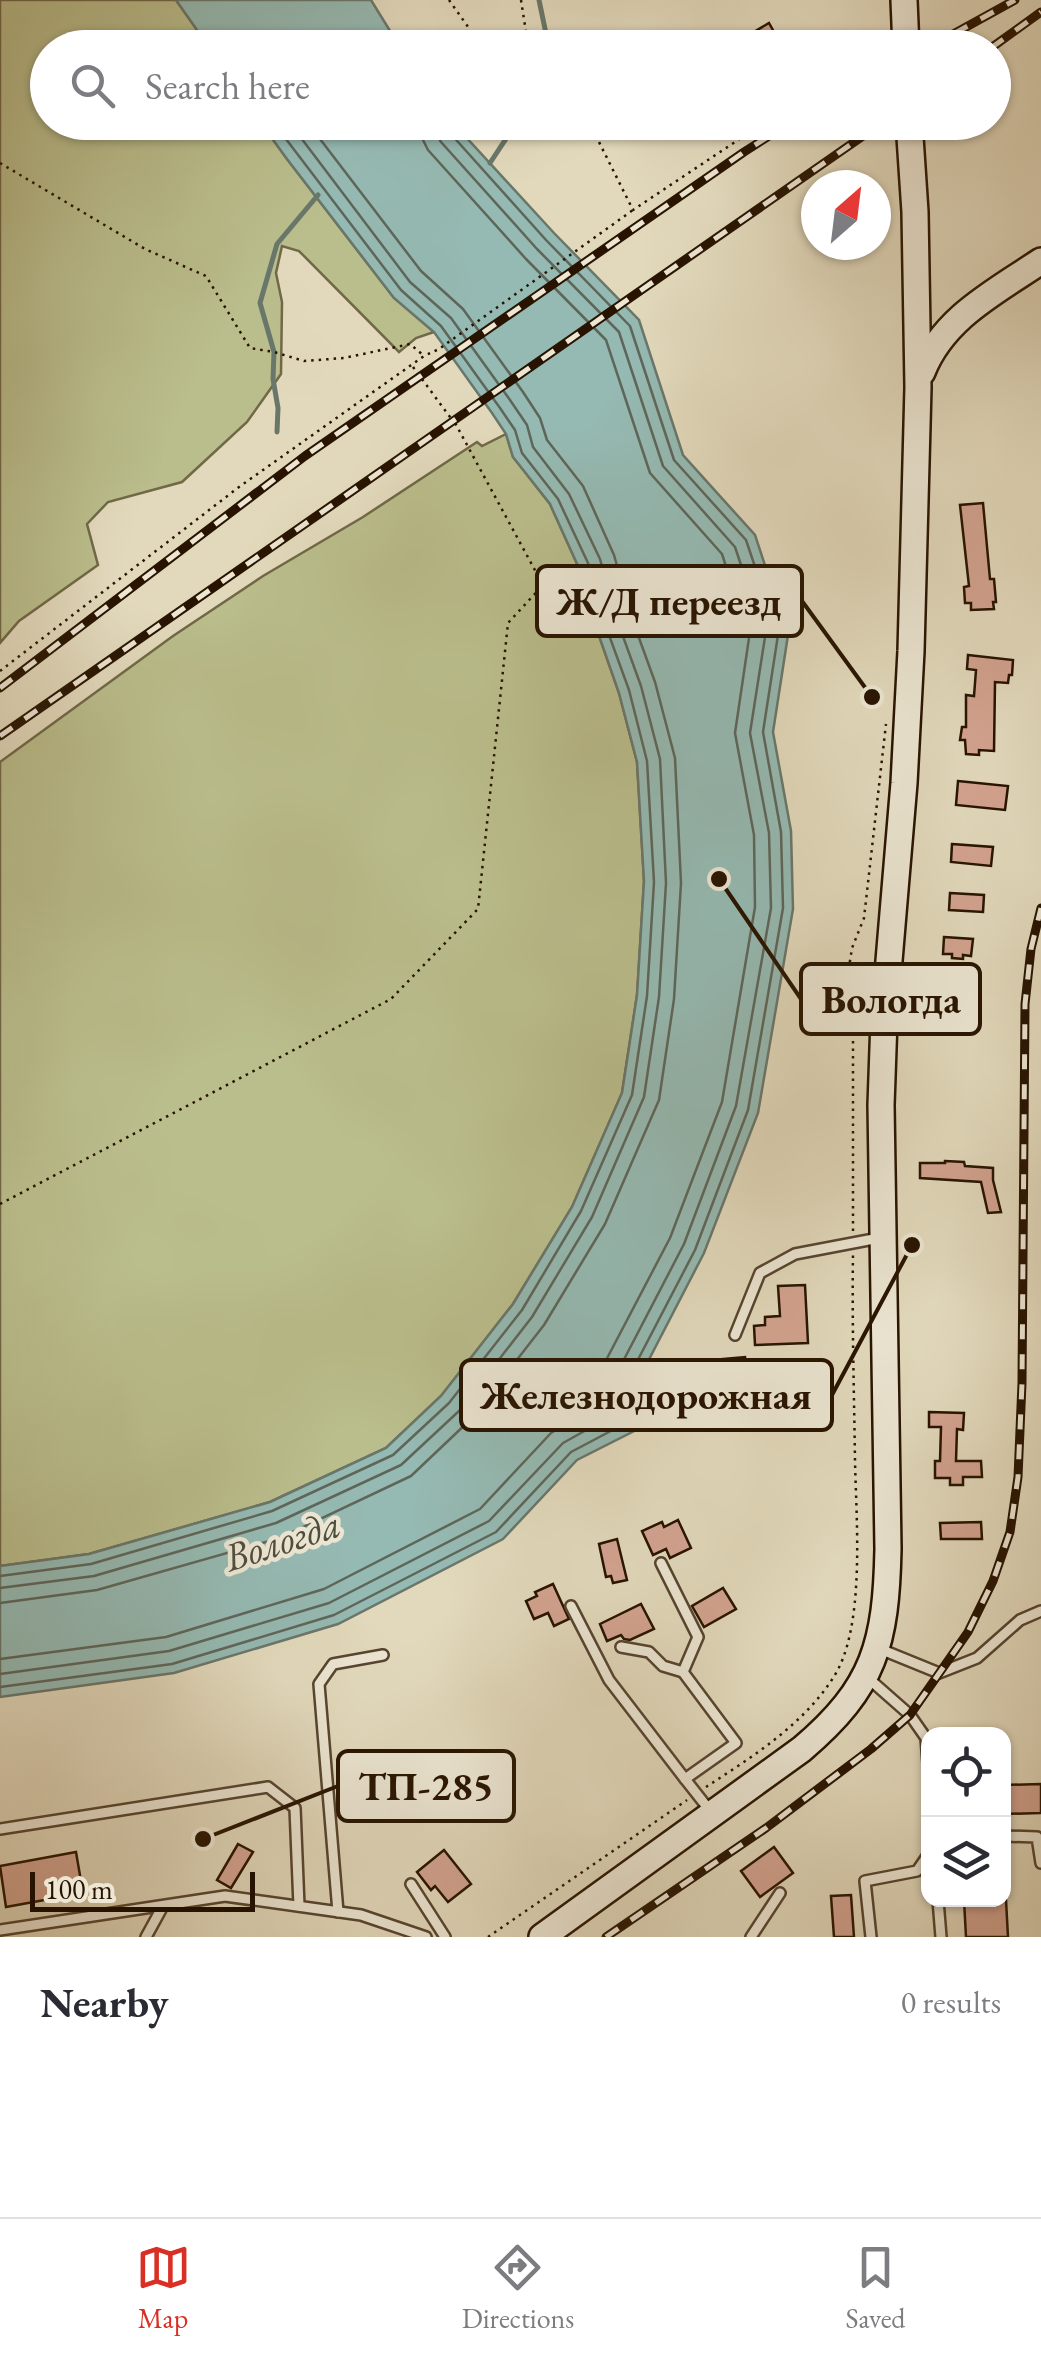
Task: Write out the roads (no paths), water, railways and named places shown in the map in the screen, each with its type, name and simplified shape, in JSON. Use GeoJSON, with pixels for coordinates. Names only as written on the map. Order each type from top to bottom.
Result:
{"type":"FeatureCollection","features":[{"type":"Feature","properties":{"kind":"main road"},"geometry":{"type":"LineString","coordinates":[[904,0],[905,30]]}},
{"type":"Feature","properties":{"kind":"main road"},"geometry":{"type":"LineString","coordinates":[[542,1937],[705,1804],[823,1731],[866,1676],[884,1620],[888,1549],[881,1105],[908,709],[918,387],[910,140]]}},
{"type":"Feature","properties":{"kind":"main road"},"geometry":{"type":"LineString","coordinates":[[918,387],[936,343],[952,324],[1041,260]]}},
{"type":"Feature","properties":{"kind":"main road"},"geometry":{"type":"LineString","coordinates":[[916,296],[928,306],[945,311],[972,308]]}},
{"type":"Feature","properties":{"kind":"lane"},"geometry":{"type":"LineString","coordinates":[[735,1336],[760,1273],[795,1254],[882,1238]]}},
{"type":"Feature","properties":{"kind":"lane"},"geometry":{"type":"LineString","coordinates":[[661,1563],[698,1637],[684,1672]]}},
{"type":"Feature","properties":{"kind":"lane"},"geometry":{"type":"LineString","coordinates":[[571,1606],[609,1680],[705,1804]]}},
{"type":"Feature","properties":{"kind":"lane"},"geometry":{"type":"LineString","coordinates":[[877,1648],[939,1674],[977,1658],[1020,1620],[1041,1611]]}},
{"type":"Feature","properties":{"kind":"lane"},"geometry":{"type":"LineString","coordinates":[[621,1647],[649,1652],[663,1666],[684,1672],[736,1743],[685,1779]]}},
{"type":"Feature","properties":{"kind":"lane"},"geometry":{"type":"LineString","coordinates":[[338,1912],[319,1684],[333,1664],[383,1655]]}},
{"type":"Feature","properties":{"kind":"lane"},"geometry":{"type":"LineString","coordinates":[[866,1676],[910,1714],[921,1730]]}},
{"type":"Feature","properties":{"kind":"lane"},"geometry":{"type":"LineString","coordinates":[[0,1830],[268,1787],[295,1808],[299,1906]]}},
{"type":"Feature","properties":{"kind":"lane"},"geometry":{"type":"LineString","coordinates":[[1011,1836],[1037,1837],[1041,1863]]}},
{"type":"Feature","properties":{"kind":"lane"},"geometry":{"type":"LineString","coordinates":[[870,1937],[865,1881],[916,1871],[921,1864]]}},
{"type":"Feature","properties":{"kind":"lane"},"geometry":{"type":"LineString","coordinates":[[411,1884],[445,1937]]}},
{"type":"Feature","properties":{"kind":"lane"},"geometry":{"type":"LineString","coordinates":[[751,1937],[780,1893]]}},
{"type":"Feature","properties":{"kind":"lane"},"geometry":{"type":"LineString","coordinates":[[0,1930],[12,1933],[224,1896],[361,1915],[426,1937]]}},
{"type":"Feature","properties":{"kind":"lane"},"geometry":{"type":"LineString","coordinates":[[146,1937],[162,1906]]}},
{"type":"Feature","properties":{"kind":"lane"},"geometry":{"type":"LineString","coordinates":[[939,1907],[941,1937]]}},
{"type":"Feature","properties":{"kind":"water"},"geometry":{"type":"Polygon","coordinates":[[[176,0],[371,0],[390,30],[197,30],[176,0]]]}},
{"type":"Feature","properties":{"kind":"water"},"geometry":{"type":"Polygon","coordinates":[[[273,140],[469,140],[639,320],[683,455],[755,535],[788,635],[773,732],[791,831],[793,909],[758,1113],[704,1253],[626,1404],[642,1427],[577,1460],[503,1539],[338,1624],[174,1673],[0,1697],[0,1566],[89,1554],[270,1502],[386,1448],[441,1396],[513,1304],[572,1207],[622,1093],[637,995],[644,881],[637,762],[578,566],[550,504],[513,457],[506,434],[492,413],[434,332],[394,298],[273,140]]]}},
{"type":"Feature","properties":{"kind":"waterway"},"geometry":{"type":"LineString","coordinates":[[539,0],[545,30]]}},
{"type":"Feature","properties":{"kind":"waterway"},"geometry":{"type":"LineString","coordinates":[[490,163],[505,140]]}},
{"type":"Feature","properties":{"kind":"waterway"},"geometry":{"type":"LineString","coordinates":[[277,432],[274,352],[260,303],[277,244],[318,195]]}},
{"type":"Feature","properties":{"kind":"railway"},"geometry":{"type":"LineString","coordinates":[[961,30],[1015,0]]}},
{"type":"Feature","properties":{"kind":"railway"},"geometry":{"type":"LineString","coordinates":[[1011,34],[1041,12]]}},
{"type":"Feature","properties":{"kind":"railway"},"geometry":{"type":"LineString","coordinates":[[0,688],[305,456],[763,140]]}},
{"type":"Feature","properties":{"kind":"railway"},"geometry":{"type":"LineString","coordinates":[[0,736],[857,140]]}},
{"type":"Feature","properties":{"kind":"railway"},"geometry":{"type":"LineString","coordinates":[[606,1937],[766,1828],[910,1715],[968,1632],[993,1581],[1010,1532],[1018,1477],[1025,1004],[1031,949],[1041,908]]}},
{"type":"Feature","properties":{"kind":"place","name":"Ж/Д переезд"},"geometry":{"type":"Point","coordinates":[872,697]}},
{"type":"Feature","properties":{"kind":"place","name":"Вологда"},"geometry":{"type":"Point","coordinates":[719,879]}},
{"type":"Feature","properties":{"kind":"place","name":"Железнодорожная"},"geometry":{"type":"Point","coordinates":[912,1245]}},
{"type":"Feature","properties":{"kind":"place","name":"ТП-285"},"geometry":{"type":"Point","coordinates":[203,1839]}}]}
